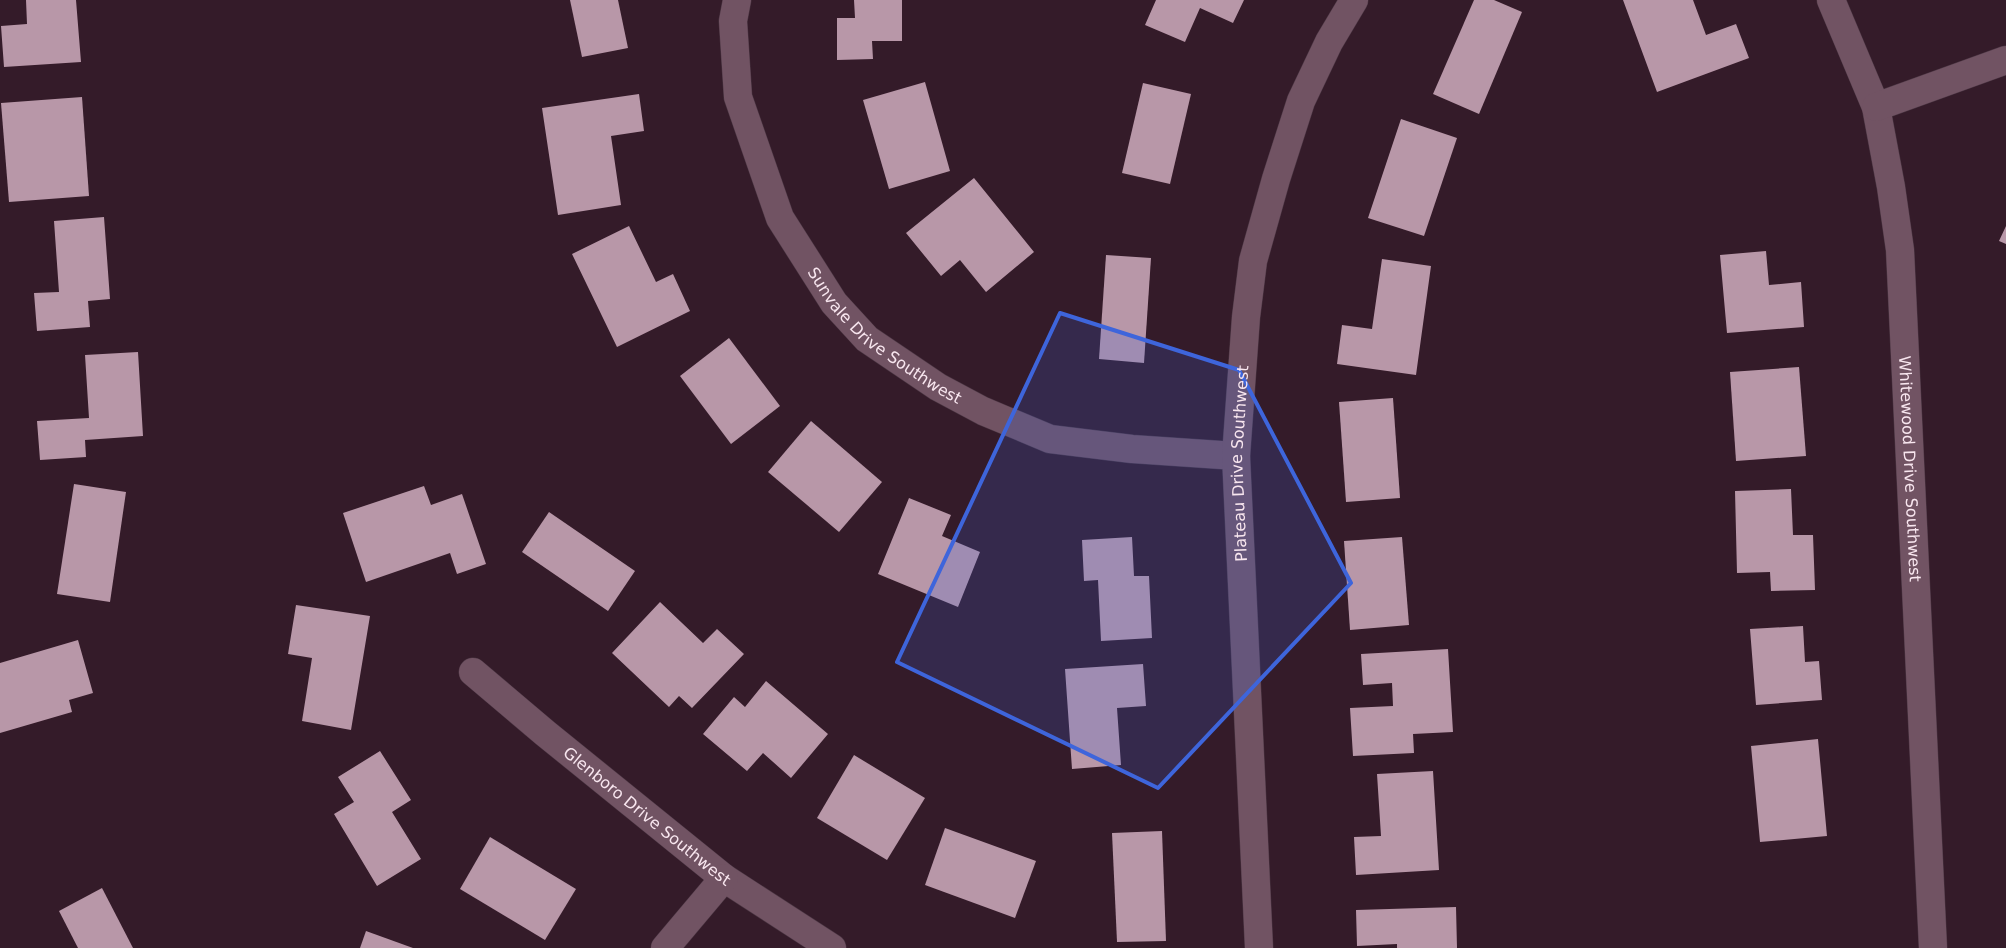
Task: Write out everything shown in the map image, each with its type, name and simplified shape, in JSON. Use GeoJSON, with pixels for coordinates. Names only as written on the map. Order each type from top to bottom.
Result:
{"type":"FeatureCollection","features":[{"type":"Feature","properties":{"kind":"street","name":"Sunvale Drive Southwest"},"geometry":{"type":"LineString","coordinates":[[737,0],[733,21],[738,97],[780,218],[834,303],[867,339],[938,387],[983,411],[1050,439],[1132,449],[1236,456]]}},
{"type":"Feature","properties":{"kind":"street","name":"Plateau Drive Southwest"},"geometry":{"type":"LineString","coordinates":[[1259,948],[1236,456],[1246,317],[1253,262],[1276,179],[1301,101],[1330,42],[1354,0]]}},
{"type":"Feature","properties":{"kind":"street","name":"Whitewood Drive Southwest"},"geometry":{"type":"LineString","coordinates":[[1831,0],[1876,107],[1891,187],[1900,250],[1933,948]]}},
{"type":"Feature","properties":{"kind":"street"},"geometry":{"type":"LineString","coordinates":[[1876,107],[2006,60]]}},
{"type":"Feature","properties":{"kind":"street","name":"Glenboro Drive Southwest"},"geometry":{"type":"LineString","coordinates":[[473,672],[544,733],[724,878],[832,948]]}},
{"type":"Feature","properties":{"kind":"street"},"geometry":{"type":"LineString","coordinates":[[665,948],[724,878]]}},
{"type":"Feature","properties":{"kind":"highlighted area"},"geometry":{"type":"Polygon","coordinates":[[[1060,313],[1239,370],[1351,583],[1158,788],[897,662],[1060,313]]]}},
{"type":"Feature","properties":{"kind":"building"},"geometry":{"type":"Polygon","coordinates":[[[26,0],[76,0],[81,62],[4,67],[1,26],[27,24],[26,0]]]}},
{"type":"Feature","properties":{"kind":"building"},"geometry":{"type":"Polygon","coordinates":[[[570,0],[618,0],[628,48],[582,57],[570,0]]]}},
{"type":"Feature","properties":{"kind":"building"},"geometry":{"type":"Polygon","coordinates":[[[854,0],[902,0],[902,41],[872,41],[873,59],[837,60],[837,18],[855,18],[854,0]]]}},
{"type":"Feature","properties":{"kind":"building"},"geometry":{"type":"Polygon","coordinates":[[[1156,0],[1244,0],[1233,23],[1200,8],[1185,42],[1145,25],[1156,0]]]}},
{"type":"Feature","properties":{"kind":"building"},"geometry":{"type":"Polygon","coordinates":[[[1474,0],[1494,0],[1522,12],[1479,114],[1433,94],[1474,0]]]}},
{"type":"Feature","properties":{"kind":"building"},"geometry":{"type":"Polygon","coordinates":[[[1623,0],[1693,0],[1706,35],[1736,24],[1749,58],[1657,92],[1623,0]]]}},
{"type":"Feature","properties":{"kind":"building"},"geometry":{"type":"Polygon","coordinates":[[[925,82],[950,171],[889,189],[863,100],[925,82]]]}},
{"type":"Feature","properties":{"kind":"building"},"geometry":{"type":"Polygon","coordinates":[[[1143,83],[1191,94],[1170,184],[1122,173],[1143,83]]]}},
{"type":"Feature","properties":{"kind":"building"},"geometry":{"type":"Polygon","coordinates":[[[639,94],[644,131],[611,136],[621,205],[558,215],[542,108],[639,94]]]}},
{"type":"Feature","properties":{"kind":"building"},"geometry":{"type":"Polygon","coordinates":[[[82,97],[89,196],[9,202],[1,103],[82,97]]]}},
{"type":"Feature","properties":{"kind":"building"},"geometry":{"type":"Polygon","coordinates":[[[1401,119],[1457,138],[1424,236],[1368,218],[1401,119]]]}},
{"type":"Feature","properties":{"kind":"building"},"geometry":{"type":"Polygon","coordinates":[[[974,178],[1034,252],[986,292],[960,260],[941,276],[906,233],[974,178]]]}},
{"type":"Feature","properties":{"kind":"building"},"geometry":{"type":"Polygon","coordinates":[[[104,217],[110,299],[88,301],[90,327],[37,331],[34,293],[59,292],[54,221],[104,217]]]}},
{"type":"Feature","properties":{"kind":"building"},"geometry":{"type":"Polygon","coordinates":[[[629,226],[656,282],[673,274],[690,311],[617,347],[572,254],[629,226]]]}},
{"type":"Feature","properties":{"kind":"building"},"geometry":{"type":"Polygon","coordinates":[[[2006,226],[2006,244],[1999,241],[2006,226]]]}},
{"type":"Feature","properties":{"kind":"building"},"geometry":{"type":"Polygon","coordinates":[[[1766,251],[1769,285],[1801,282],[1804,327],[1727,333],[1720,255],[1766,251]]]}},
{"type":"Feature","properties":{"kind":"building"},"geometry":{"type":"Polygon","coordinates":[[[1106,255],[1151,258],[1144,363],[1099,359],[1106,255]]]}},
{"type":"Feature","properties":{"kind":"building"},"geometry":{"type":"Polygon","coordinates":[[[1382,259],[1431,266],[1416,375],[1337,364],[1342,325],[1372,329],[1382,259]]]}},
{"type":"Feature","properties":{"kind":"building"},"geometry":{"type":"Polygon","coordinates":[[[729,338],[780,406],[731,444],[680,376],[729,338]]]}},
{"type":"Feature","properties":{"kind":"building"},"geometry":{"type":"Polygon","coordinates":[[[138,352],[143,436],[85,440],[86,457],[40,460],[37,421],[89,418],[85,355],[138,352]]]}},
{"type":"Feature","properties":{"kind":"building"},"geometry":{"type":"Polygon","coordinates":[[[1799,367],[1806,456],[1736,461],[1730,372],[1799,367]]]}},
{"type":"Feature","properties":{"kind":"building"},"geometry":{"type":"Polygon","coordinates":[[[1393,398],[1400,498],[1346,502],[1339,402],[1393,398]]]}},
{"type":"Feature","properties":{"kind":"building"},"geometry":{"type":"Polygon","coordinates":[[[811,421],[882,482],[839,532],[768,472],[811,421]]]}},
{"type":"Feature","properties":{"kind":"building"},"geometry":{"type":"Polygon","coordinates":[[[74,484],[126,492],[110,602],[57,594],[74,484]]]}},
{"type":"Feature","properties":{"kind":"building"},"geometry":{"type":"Polygon","coordinates":[[[424,486],[431,505],[462,494],[486,564],[457,574],[450,553],[366,582],[343,513],[424,486]]]}},
{"type":"Feature","properties":{"kind":"building"},"geometry":{"type":"Polygon","coordinates":[[[1791,489],[1793,535],[1813,535],[1815,590],[1771,591],[1770,572],[1737,573],[1735,491],[1791,489]]]}},
{"type":"Feature","properties":{"kind":"building"},"geometry":{"type":"Polygon","coordinates":[[[909,498],[951,515],[942,536],[980,552],[958,607],[878,574],[909,498]]]}},
{"type":"Feature","properties":{"kind":"building"},"geometry":{"type":"Polygon","coordinates":[[[549,512],[635,571],[608,611],[522,552],[549,512]]]}},
{"type":"Feature","properties":{"kind":"building"},"geometry":{"type":"Polygon","coordinates":[[[1132,537],[1134,576],[1149,576],[1152,638],[1101,641],[1098,580],[1084,581],[1082,540],[1132,537]]]}},
{"type":"Feature","properties":{"kind":"building"},"geometry":{"type":"Polygon","coordinates":[[[1402,537],[1409,625],[1350,630],[1344,541],[1402,537]]]}},
{"type":"Feature","properties":{"kind":"building"},"geometry":{"type":"Polygon","coordinates":[[[660,602],[703,643],[717,629],[744,654],[692,708],[679,696],[669,707],[612,653],[660,602]]]}},
{"type":"Feature","properties":{"kind":"building"},"geometry":{"type":"Polygon","coordinates":[[[296,605],[370,616],[351,730],[302,721],[312,658],[288,654],[296,605]]]}},
{"type":"Feature","properties":{"kind":"building"},"geometry":{"type":"Polygon","coordinates":[[[1803,626],[1805,662],[1819,661],[1822,700],[1756,705],[1750,629],[1803,626]]]}},
{"type":"Feature","properties":{"kind":"building"},"geometry":{"type":"Polygon","coordinates":[[[78,640],[93,693],[69,700],[72,712],[0,733],[0,663],[78,640]]]}},
{"type":"Feature","properties":{"kind":"building"},"geometry":{"type":"Polygon","coordinates":[[[1448,649],[1453,732],[1413,734],[1414,753],[1353,756],[1350,708],[1393,706],[1392,683],[1363,685],[1361,654],[1448,649]]]}},
{"type":"Feature","properties":{"kind":"building"},"geometry":{"type":"Polygon","coordinates":[[[1143,664],[1146,706],[1117,708],[1121,765],[1072,769],[1065,669],[1143,664]]]}},
{"type":"Feature","properties":{"kind":"building"},"geometry":{"type":"Polygon","coordinates":[[[766,681],[828,734],[791,778],[763,753],[747,771],[703,734],[734,697],[745,707],[766,681]]]}},
{"type":"Feature","properties":{"kind":"building"},"geometry":{"type":"Polygon","coordinates":[[[1818,739],[1827,836],[1760,842],[1751,746],[1818,739]]]}},
{"type":"Feature","properties":{"kind":"building"},"geometry":{"type":"Polygon","coordinates":[[[380,751],[411,800],[392,812],[421,859],[377,886],[334,814],[354,802],[338,777],[380,751]]]}},
{"type":"Feature","properties":{"kind":"building"},"geometry":{"type":"Polygon","coordinates":[[[854,755],[925,798],[887,860],[817,818],[854,755]]]}},
{"type":"Feature","properties":{"kind":"building"},"geometry":{"type":"Polygon","coordinates":[[[1433,771],[1439,870],[1356,875],[1354,837],[1381,836],[1377,774],[1433,771]]]}},
{"type":"Feature","properties":{"kind":"building"},"geometry":{"type":"Polygon","coordinates":[[[945,828],[1036,861],[1015,918],[925,885],[945,828]]]}},
{"type":"Feature","properties":{"kind":"building"},"geometry":{"type":"Polygon","coordinates":[[[1162,831],[1166,941],[1117,942],[1112,833],[1162,831]]]}},
{"type":"Feature","properties":{"kind":"building"},"geometry":{"type":"Polygon","coordinates":[[[490,837],[576,889],[545,940],[460,889],[490,837]]]}},
{"type":"Feature","properties":{"kind":"building"},"geometry":{"type":"Polygon","coordinates":[[[102,888],[133,948],[78,948],[59,911],[102,888]]]}},
{"type":"Feature","properties":{"kind":"building"},"geometry":{"type":"Polygon","coordinates":[[[1456,907],[1457,948],[1397,948],[1397,944],[1357,946],[1356,910],[1456,907]]]}},
{"type":"Feature","properties":{"kind":"building"},"geometry":{"type":"Polygon","coordinates":[[[366,931],[413,948],[360,948],[366,931]]]}}]}
